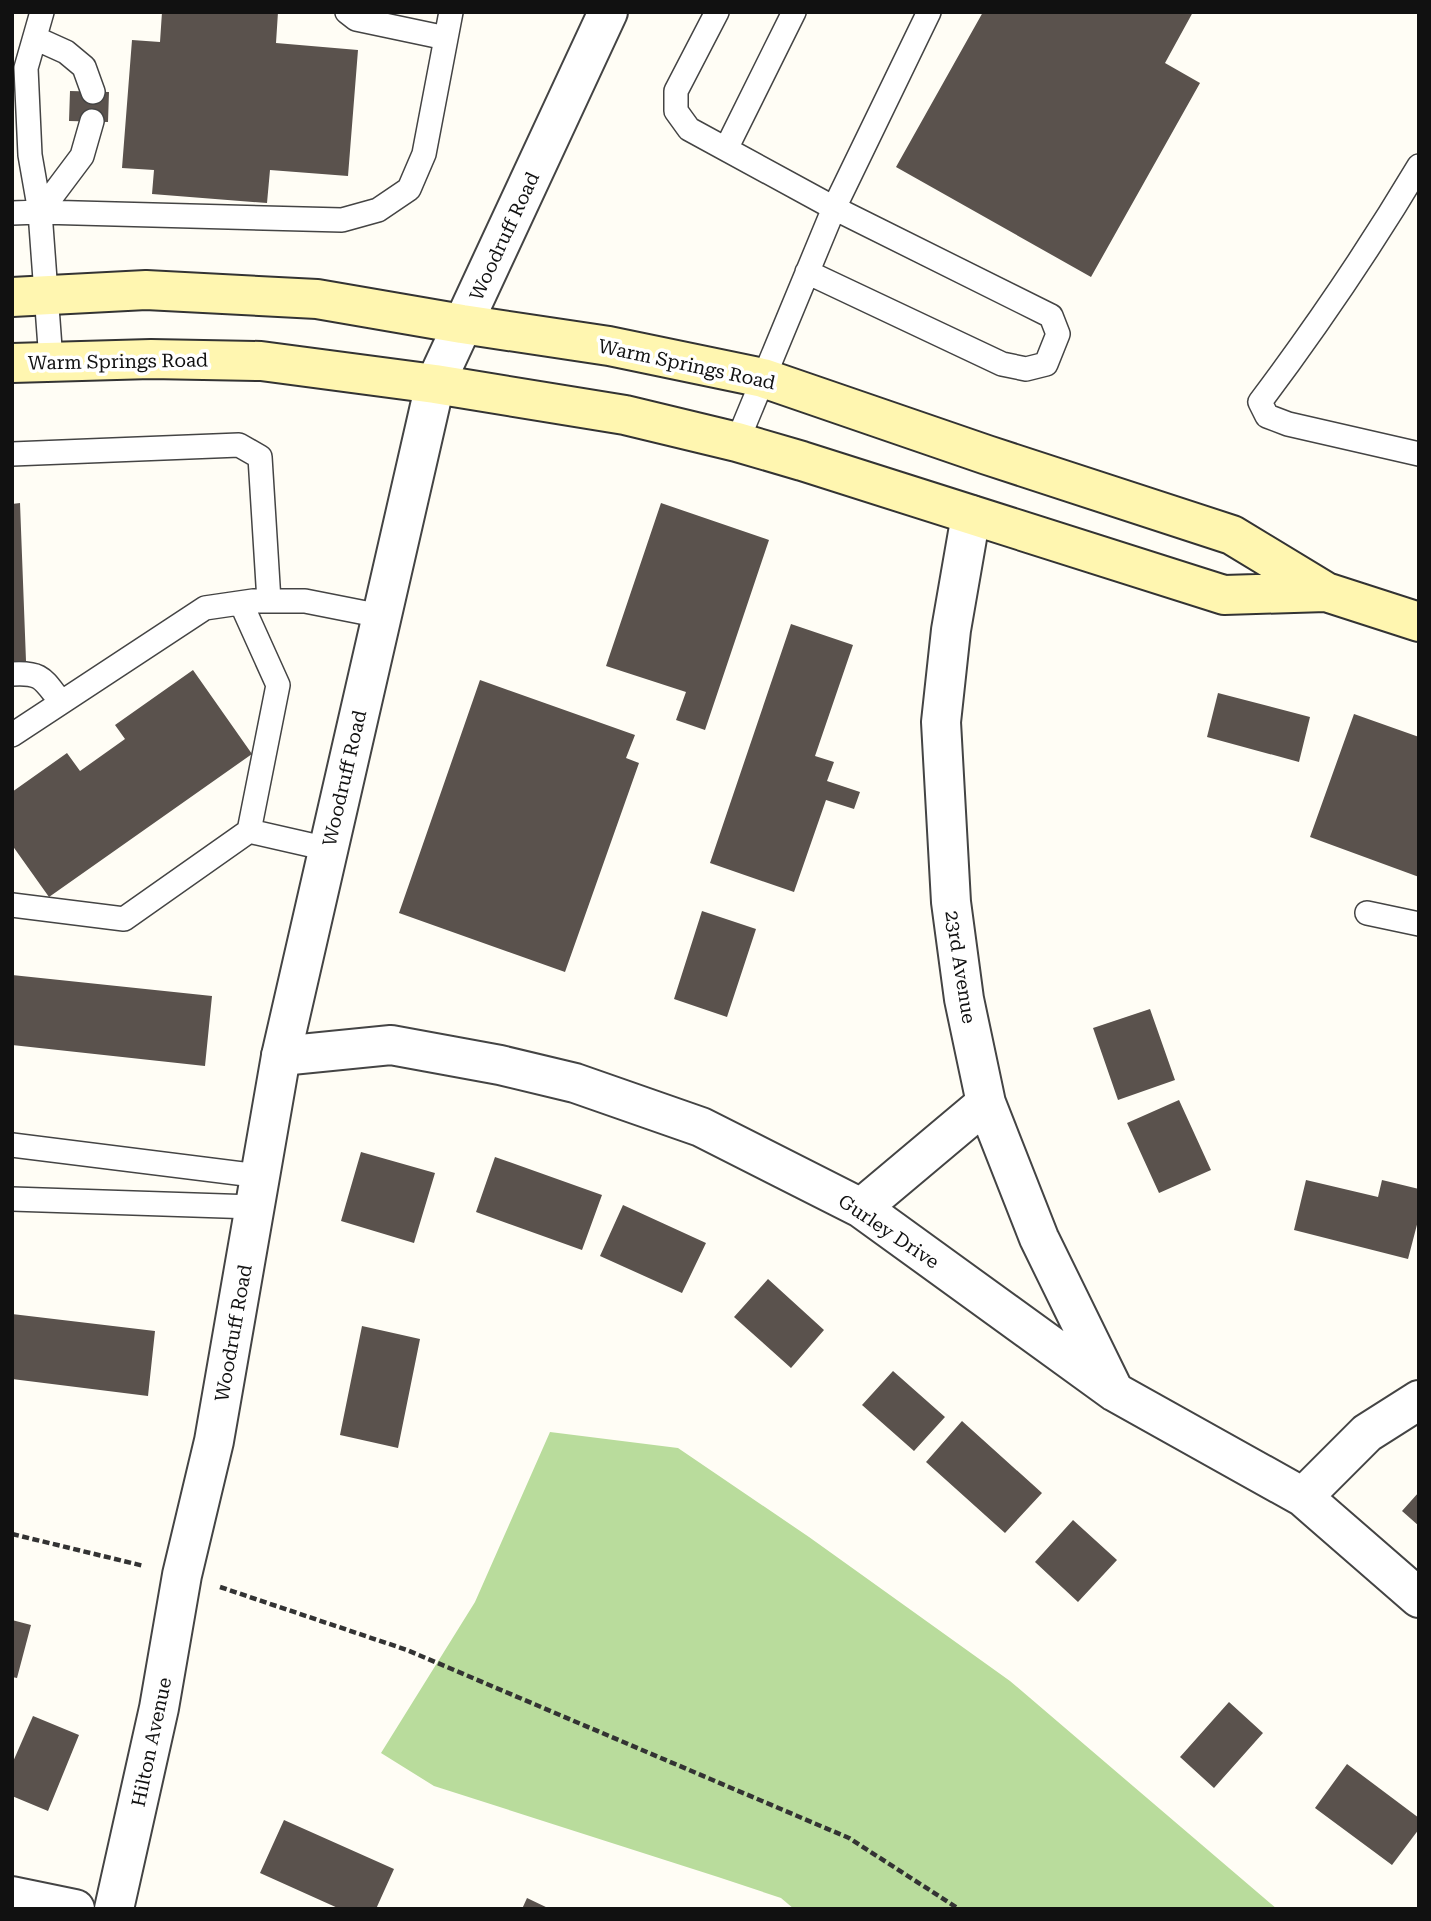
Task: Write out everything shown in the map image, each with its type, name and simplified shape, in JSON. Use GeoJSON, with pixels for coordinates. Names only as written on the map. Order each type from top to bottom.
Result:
{"type":"FeatureCollection","features":[{"type":"Feature","properties":{"kind":"main road","name":"Warm Springs Road"},"geometry":{"type":"LineString","coordinates":[[29,295],[146,290],[317,299],[610,346],[763,378],[986,456],[1232,535],[1326,592],[1419,622]]}},
{"type":"Feature","properties":{"kind":"main road","name":"Warm Springs Road"},"geometry":{"type":"LineString","coordinates":[[12,363],[151,359],[261,361],[435,384],[625,415],[737,442],[1224,595],[1326,592]]}},
{"type":"Feature","properties":{"kind":"street","name":"Woodruff Road"},"geometry":{"type":"LineString","coordinates":[[182,1575],[214,1441],[281,1056],[435,384],[608,12]]}},
{"type":"Feature","properties":{"kind":"street","name":"23rd Avenue"},"geometry":{"type":"LineString","coordinates":[[971,515],[951,630],[941,722],[951,901],[964,999],[986,1103],[1039,1238],[1115,1392]]}},
{"type":"Feature","properties":{"kind":"street","name":"Gurley Drive"},"geometry":{"type":"LineString","coordinates":[[281,1056],[391,1045],[500,1065],[575,1083],[701,1127],[861,1208],[1115,1392],[1303,1497],[1419,1598]]}},
{"type":"Feature","properties":{"kind":"street"},"geometry":{"type":"LineString","coordinates":[[861,1208],[986,1103]]}},
{"type":"Feature","properties":{"kind":"street"},"geometry":{"type":"LineString","coordinates":[[1303,1497],[1367,1433],[1419,1400]]}},
{"type":"Feature","properties":{"kind":"street","name":"Hilton Avenue"},"geometry":{"type":"LineString","coordinates":[[114,1909],[159,1708],[182,1575]]}},
{"type":"Feature","properties":{"kind":"street"},"geometry":{"type":"LineString","coordinates":[[12,1896],[75,1909]]}},
{"type":"Feature","properties":{"kind":"lane"},"geometry":{"type":"LineString","coordinates":[[42,12],[26,68],[30,155],[40,212],[29,295],[51,360]]}},
{"type":"Feature","properties":{"kind":"lane"},"geometry":{"type":"LineString","coordinates":[[347,12],[356,19],[446,38]]}},
{"type":"Feature","properties":{"kind":"lane"},"geometry":{"type":"LineString","coordinates":[[12,213],[342,220],[378,210],[409,189],[424,154],[451,12]]}},
{"type":"Feature","properties":{"kind":"lane"},"geometry":{"type":"LineString","coordinates":[[717,12],[676,91],[676,111],[690,129],[834,208],[1051,316],[1058,334],[1046,364],[1026,369],[1002,363],[807,272]]}},
{"type":"Feature","properties":{"kind":"lane"},"geometry":{"type":"LineString","coordinates":[[726,149],[794,12]]}},
{"type":"Feature","properties":{"kind":"lane"},"geometry":{"type":"LineString","coordinates":[[737,442],[834,208],[929,12]]}},
{"type":"Feature","properties":{"kind":"lane"},"geometry":{"type":"LineString","coordinates":[[35,38],[66,52],[84,67],[93,92]]}},
{"type":"Feature","properties":{"kind":"lane"},"geometry":{"type":"LineString","coordinates":[[40,212],[82,156],[92,121]]}},
{"type":"Feature","properties":{"kind":"lane"},"geometry":{"type":"LineString","coordinates":[[1419,166],[1384,226],[1320,321],[1260,402],[1267,416],[1288,424],[1419,454]]}},
{"type":"Feature","properties":{"kind":"lane"},"geometry":{"type":"LineString","coordinates":[[12,454],[239,445],[250,451],[260,457],[269,601]]}},
{"type":"Feature","properties":{"kind":"lane"},"geometry":{"type":"LineString","coordinates":[[12,735],[205,608],[269,601],[305,601],[381,616]]}},
{"type":"Feature","properties":{"kind":"lane"},"geometry":{"type":"LineString","coordinates":[[12,905],[124,919],[248,831],[278,685],[241,603]]}},
{"type":"Feature","properties":{"kind":"lane"},"geometry":{"type":"LineString","coordinates":[[12,674],[29,673],[40,676],[61,702]]}},
{"type":"Feature","properties":{"kind":"lane"},"geometry":{"type":"LineString","coordinates":[[248,831],[328,849]]}},
{"type":"Feature","properties":{"kind":"lane"},"geometry":{"type":"LineString","coordinates":[[1367,913],[1419,924]]}},
{"type":"Feature","properties":{"kind":"lane"},"geometry":{"type":"LineString","coordinates":[[12,1145],[257,1192]]}},
{"type":"Feature","properties":{"kind":"lane"},"geometry":{"type":"LineString","coordinates":[[12,1199],[257,1192]]}},
{"type":"Feature","properties":{"kind":"path"},"geometry":{"type":"LineString","coordinates":[[12,1534],[182,1575],[407,1650],[849,1838],[959,1909]]}},
{"type":"Feature","properties":{"kind":"green space"},"geometry":{"type":"Polygon","coordinates":[[[550,1432],[678,1448],[809,1537],[1010,1681],[1277,1909],[794,1909],[781,1898],[434,1786],[381,1753],[475,1602],[550,1432]]]}},
{"type":"Feature","properties":{"kind":"building"},"geometry":{"type":"Polygon","coordinates":[[[162,12],[278,12],[276,43],[358,50],[348,176],[270,170],[267,203],[152,194],[154,170],[122,168],[132,40],[160,42],[162,12]]]}},
{"type":"Feature","properties":{"kind":"building"},"geometry":{"type":"Polygon","coordinates":[[[983,12],[1193,12],[1165,63],[1200,83],[1091,277],[896,167],[983,12]]]}},
{"type":"Feature","properties":{"kind":"building"},"geometry":{"type":"Polygon","coordinates":[[[70,91],[109,92],[108,122],[69,121],[70,91]]]}},
{"type":"Feature","properties":{"kind":"building"},"geometry":{"type":"Polygon","coordinates":[[[20,503],[26,661],[12,662],[12,504],[20,503]]]}},
{"type":"Feature","properties":{"kind":"building"},"geometry":{"type":"Polygon","coordinates":[[[661,503],[769,540],[705,730],[676,720],[686,692],[606,666],[661,503]]]}},
{"type":"Feature","properties":{"kind":"building"},"geometry":{"type":"Polygon","coordinates":[[[791,624],[853,645],[815,756],[834,762],[827,781],[860,792],[854,809],[826,800],[794,892],[710,863],[791,624]]]}},
{"type":"Feature","properties":{"kind":"building"},"geometry":{"type":"Polygon","coordinates":[[[193,670],[252,754],[49,897],[12,845],[12,792],[67,753],[80,771],[125,739],[115,725],[193,670]]]}},
{"type":"Feature","properties":{"kind":"building"},"geometry":{"type":"Polygon","coordinates":[[[480,680],[635,735],[626,758],[639,763],[565,972],[399,913],[480,680]]]}},
{"type":"Feature","properties":{"kind":"building"},"geometry":{"type":"Polygon","coordinates":[[[1218,693],[1310,717],[1299,762],[1207,737],[1218,693]]]}},
{"type":"Feature","properties":{"kind":"building"},"geometry":{"type":"Polygon","coordinates":[[[1354,714],[1419,737],[1419,877],[1310,837],[1354,714]]]}},
{"type":"Feature","properties":{"kind":"building"},"geometry":{"type":"Polygon","coordinates":[[[702,911],[756,929],[727,1017],[674,999],[702,911]]]}},
{"type":"Feature","properties":{"kind":"building"},"geometry":{"type":"Polygon","coordinates":[[[12,975],[212,996],[205,1066],[12,1045],[12,975]]]}},
{"type":"Feature","properties":{"kind":"building"},"geometry":{"type":"Polygon","coordinates":[[[1150,1009],[1175,1080],[1118,1100],[1093,1028],[1150,1009]]]}},
{"type":"Feature","properties":{"kind":"building"},"geometry":{"type":"Polygon","coordinates":[[[1179,1100],[1211,1170],[1159,1193],[1127,1123],[1179,1100]]]}},
{"type":"Feature","properties":{"kind":"building"},"geometry":{"type":"Polygon","coordinates":[[[361,1152],[435,1173],[414,1243],[341,1221],[361,1152]]]}},
{"type":"Feature","properties":{"kind":"building"},"geometry":{"type":"Polygon","coordinates":[[[495,1157],[602,1195],[582,1250],[476,1212],[495,1157]]]}},
{"type":"Feature","properties":{"kind":"building"},"geometry":{"type":"Polygon","coordinates":[[[1306,1180],[1378,1197],[1382,1180],[1419,1189],[1419,1217],[1408,1259],[1294,1230],[1306,1180]]]}},
{"type":"Feature","properties":{"kind":"building"},"geometry":{"type":"Polygon","coordinates":[[[623,1205],[706,1243],[682,1293],[600,1256],[623,1205]]]}},
{"type":"Feature","properties":{"kind":"building"},"geometry":{"type":"Polygon","coordinates":[[[768,1279],[824,1330],[791,1368],[734,1317],[768,1279]]]}},
{"type":"Feature","properties":{"kind":"building"},"geometry":{"type":"Polygon","coordinates":[[[12,1314],[155,1331],[148,1396],[12,1379],[12,1314]]]}},
{"type":"Feature","properties":{"kind":"building"},"geometry":{"type":"Polygon","coordinates":[[[362,1326],[420,1339],[398,1448],[340,1435],[362,1326]]]}},
{"type":"Feature","properties":{"kind":"building"},"geometry":{"type":"Polygon","coordinates":[[[893,1371],[945,1417],[914,1451],[862,1405],[893,1371]]]}},
{"type":"Feature","properties":{"kind":"building"},"geometry":{"type":"Polygon","coordinates":[[[962,1421],[1042,1493],[1005,1533],[926,1462],[962,1421]]]}},
{"type":"Feature","properties":{"kind":"building"},"geometry":{"type":"Polygon","coordinates":[[[1419,1492],[1419,1526],[1402,1511],[1419,1492]]]}},
{"type":"Feature","properties":{"kind":"building"},"geometry":{"type":"Polygon","coordinates":[[[1073,1520],[1117,1560],[1078,1602],[1035,1562],[1073,1520]]]}},
{"type":"Feature","properties":{"kind":"building"},"geometry":{"type":"Polygon","coordinates":[[[12,1620],[31,1625],[17,1678],[12,1677],[12,1620]]]}},
{"type":"Feature","properties":{"kind":"building"},"geometry":{"type":"Polygon","coordinates":[[[1229,1702],[1263,1733],[1214,1788],[1180,1757],[1229,1702]]]}},
{"type":"Feature","properties":{"kind":"building"},"geometry":{"type":"Polygon","coordinates":[[[33,1716],[79,1735],[48,1811],[12,1796],[12,1764],[33,1716]]]}},
{"type":"Feature","properties":{"kind":"building"},"geometry":{"type":"Polygon","coordinates":[[[1347,1764],[1419,1818],[1419,1829],[1392,1865],[1315,1808],[1347,1764]]]}},
{"type":"Feature","properties":{"kind":"building"},"geometry":{"type":"Polygon","coordinates":[[[284,1820],[394,1869],[376,1909],[340,1909],[260,1873],[284,1820]]]}},
{"type":"Feature","properties":{"kind":"building"},"geometry":{"type":"Polygon","coordinates":[[[527,1898],[550,1909],[522,1909],[527,1898]]]}}]}
